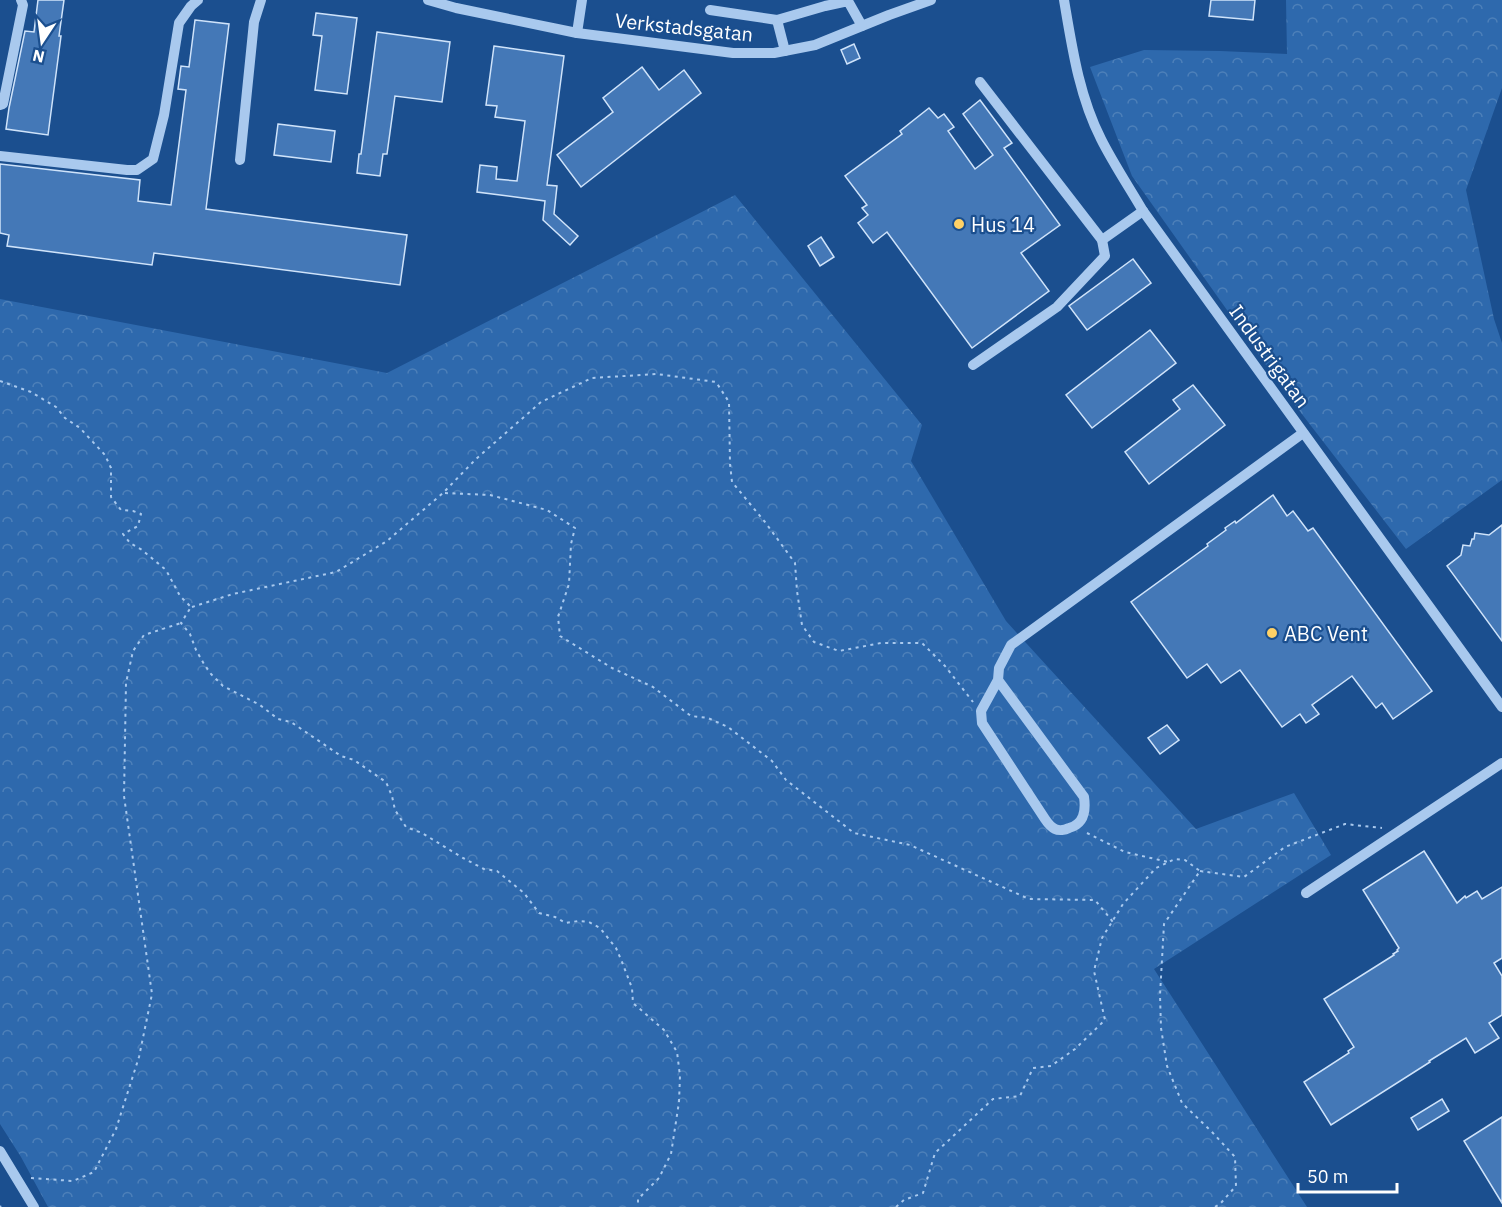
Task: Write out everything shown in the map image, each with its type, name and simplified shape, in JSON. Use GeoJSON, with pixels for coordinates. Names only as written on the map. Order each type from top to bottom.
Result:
{"type":"FeatureCollection","features":[{"type":"Feature","properties":{"kind":"street"},"geometry":{"type":"LineString","coordinates":[[0,105],[3,104],[23,5],[21,0]]}},
{"type":"Feature","properties":{"kind":"street"},"geometry":{"type":"LineString","coordinates":[[0,156],[127,171],[137,170],[153,159],[164,115],[178,23],[198,0]]}},
{"type":"Feature","properties":{"kind":"street"},"geometry":{"type":"LineString","coordinates":[[240,160],[254,22],[261,0]]}},
{"type":"Feature","properties":{"kind":"street","name":"Verkstadsgatan"},"geometry":{"type":"LineString","coordinates":[[428,0],[577,33],[733,53],[774,53],[815,45],[931,0]]}},
{"type":"Feature","properties":{"kind":"street"},"geometry":{"type":"LineString","coordinates":[[577,33],[582,0]]}},
{"type":"Feature","properties":{"kind":"street"},"geometry":{"type":"LineString","coordinates":[[710,10],[777,20],[849,0],[862,26]]}},
{"type":"Feature","properties":{"kind":"street","name":"Industrigatan"},"geometry":{"type":"LineString","coordinates":[[1064,0],[1072,49],[1082,89],[1100,138],[1143,211],[1502,707]]}},
{"type":"Feature","properties":{"kind":"street"},"geometry":{"type":"LineString","coordinates":[[777,20],[785,51]]}},
{"type":"Feature","properties":{"kind":"street"},"geometry":{"type":"LineString","coordinates":[[973,365],[1057,307],[1106,256],[1102,240],[980,82]]}},
{"type":"Feature","properties":{"kind":"street"},"geometry":{"type":"LineString","coordinates":[[1102,240],[1143,211]]}},
{"type":"Feature","properties":{"kind":"street"},"geometry":{"type":"LineString","coordinates":[[998,680],[1084,798],[1085,808],[1082,820],[1074,827],[1054,829],[1045,819],[982,723],[981,711],[998,680],[999,668],[1011,645],[1303,433]]}},
{"type":"Feature","properties":{"kind":"street"},"geometry":{"type":"LineString","coordinates":[[1306,893],[1502,763]]}},
{"type":"Feature","properties":{"kind":"street"},"geometry":{"type":"LineString","coordinates":[[0,1151],[34,1207]]}},
{"type":"Feature","properties":{"kind":"path"},"geometry":{"type":"LineString","coordinates":[[16,1176],[74,1181],[94,1172],[116,1129],[139,1057],[152,994],[124,796],[126,683],[133,651],[144,635],[181,623],[191,608],[233,594],[336,572],[387,541],[443,493],[476,459],[541,402],[592,378],[657,374],[716,382],[729,402],[732,482],[795,563],[802,625],[814,642],[839,651],[881,643],[922,643],[945,666],[981,711]]}},
{"type":"Feature","properties":{"kind":"path"},"geometry":{"type":"LineString","coordinates":[[0,381],[31,393],[56,407],[105,455],[111,468],[111,497],[121,510],[141,514],[138,526],[123,534],[130,543],[165,570],[180,596],[191,608]]}},
{"type":"Feature","properties":{"kind":"path"},"geometry":{"type":"LineString","coordinates":[[443,493],[490,495],[547,510],[575,528],[571,544],[569,584],[558,617],[560,636],[612,668],[653,687],[691,716],[708,718],[728,727],[772,761],[786,780],[854,833],[910,845],[1029,899],[1095,900],[1113,922]]}},
{"type":"Feature","properties":{"kind":"path"},"geometry":{"type":"LineString","coordinates":[[181,623],[190,634],[204,664],[223,687],[260,705],[278,719],[291,722],[341,756],[354,760],[386,782],[395,810],[406,827],[422,833],[484,869],[497,871],[524,893],[539,913],[555,917],[566,923],[589,922],[600,928],[616,948],[632,988],[633,1003],[664,1030],[677,1052],[680,1076],[679,1102],[670,1154],[659,1178],[638,1199],[638,1207]]}},
{"type":"Feature","properties":{"kind":"path"},"geometry":{"type":"LineString","coordinates":[[896,1207],[904,1200],[922,1193],[934,1153],[985,1106],[993,1099],[1020,1096],[1033,1068],[1051,1066],[1075,1049],[1105,1020],[1094,971],[1102,938],[1123,904],[1156,868],[1175,859],[1185,860],[1200,871],[1244,877],[1285,848],[1344,824],[1400,831]]}},
{"type":"Feature","properties":{"kind":"path"},"geometry":{"type":"LineString","coordinates":[[1074,827],[1125,852],[1168,862]]}},
{"type":"Feature","properties":{"kind":"path"},"geometry":{"type":"LineString","coordinates":[[1200,871],[1164,924],[1160,995],[1161,1028],[1167,1066],[1182,1103],[1235,1157],[1236,1186],[1215,1207]]}},
{"type":"Feature","properties":{"kind":"green space"},"geometry":{"type":"Polygon","coordinates":[[[1286,0],[1502,0],[1502,88],[1466,190],[1494,319],[1502,343],[1502,480],[1406,549],[1288,396],[1132,176],[1090,67],[1144,50],[1287,54],[1286,0]]]}},
{"type":"Feature","properties":{"kind":"green space"},"geometry":{"type":"Polygon","coordinates":[[[735,195],[922,425],[911,461],[1006,621],[1196,829],[1294,793],[1331,855],[1154,969],[1307,1207],[48,1207],[0,1124],[0,299],[387,373],[735,195]]]}},
{"type":"Feature","properties":{"kind":"building"},"geometry":{"type":"Polygon","coordinates":[[[38,0],[64,0],[48,135],[6,129],[25,31],[34,32],[38,0]]]}},
{"type":"Feature","properties":{"kind":"building"},"geometry":{"type":"Polygon","coordinates":[[[1211,0],[1255,0],[1253,20],[1209,16],[1211,0]]]}},
{"type":"Feature","properties":{"kind":"building"},"geometry":{"type":"Polygon","coordinates":[[[316,13],[357,18],[347,94],[315,90],[322,36],[313,35],[316,13]]]}},
{"type":"Feature","properties":{"kind":"building"},"geometry":{"type":"Polygon","coordinates":[[[195,20],[229,24],[206,209],[407,235],[400,285],[154,253],[152,265],[7,246],[9,235],[0,233],[0,164],[140,180],[138,201],[171,205],[186,90],[178,89],[181,66],[189,67],[195,20]]]}},
{"type":"Feature","properties":{"kind":"building"},"geometry":{"type":"Polygon","coordinates":[[[377,32],[450,42],[442,102],[395,96],[387,154],[383,154],[380,176],[357,173],[377,32]]]}},
{"type":"Feature","properties":{"kind":"building"},"geometry":{"type":"Polygon","coordinates":[[[854,44],[860,58],[847,64],[841,50],[854,44]]]}},
{"type":"Feature","properties":{"kind":"building"},"geometry":{"type":"Polygon","coordinates":[[[494,46],[564,56],[547,185],[557,186],[554,214],[578,236],[570,245],[543,220],[545,201],[477,192],[480,165],[497,167],[496,179],[517,181],[525,121],[495,117],[497,106],[486,105],[494,46]]]}},
{"type":"Feature","properties":{"kind":"building"},"geometry":{"type":"Polygon","coordinates":[[[642,67],[659,90],[684,70],[701,93],[581,187],[557,155],[613,112],[603,98],[642,67]]]}},
{"type":"Feature","properties":{"kind":"building","name":"Hus 14"},"geometry":{"type":"Polygon","coordinates":[[[980,100],[1012,143],[1004,148],[1060,225],[1021,253],[1049,291],[972,348],[887,232],[873,243],[858,223],[868,215],[862,208],[867,205],[845,176],[902,134],[900,131],[929,108],[938,118],[944,114],[954,127],[948,131],[975,169],[993,155],[963,114],[980,100]]]}},
{"type":"Feature","properties":{"kind":"building"},"geometry":{"type":"Polygon","coordinates":[[[278,124],[335,131],[331,162],[274,155],[278,124]]]}},
{"type":"Feature","properties":{"kind":"building"},"geometry":{"type":"Polygon","coordinates":[[[821,237],[834,257],[820,266],[808,246],[821,237]]]}},
{"type":"Feature","properties":{"kind":"building"},"geometry":{"type":"Polygon","coordinates":[[[1133,259],[1151,283],[1087,330],[1069,306],[1133,259]]]}},
{"type":"Feature","properties":{"kind":"building"},"geometry":{"type":"Polygon","coordinates":[[[1150,330],[1176,363],[1092,428],[1066,395],[1150,330]]]}},
{"type":"Feature","properties":{"kind":"building"},"geometry":{"type":"Polygon","coordinates":[[[1193,385],[1225,425],[1149,484],[1125,452],[1180,409],[1173,400],[1193,385]]]}},
{"type":"Feature","properties":{"kind":"building","name":"ABC Vent"},"geometry":{"type":"Polygon","coordinates":[[[1273,495],[1287,516],[1293,511],[1308,531],[1313,528],[1432,691],[1393,719],[1382,703],[1376,708],[1352,676],[1312,705],[1319,714],[1306,723],[1300,714],[1282,727],[1240,670],[1221,683],[1207,664],[1187,678],[1131,602],[1208,546],[1207,544],[1226,530],[1225,528],[1235,521],[1236,523],[1273,495]]]}},
{"type":"Feature","properties":{"kind":"building"},"geometry":{"type":"Polygon","coordinates":[[[1502,525],[1502,641],[1447,566],[1461,555],[1463,545],[1470,546],[1475,533],[1489,535],[1502,525]]]}},
{"type":"Feature","properties":{"kind":"building"},"geometry":{"type":"Polygon","coordinates":[[[1167,725],[1179,740],[1160,754],[1148,738],[1167,725]]]}},
{"type":"Feature","properties":{"kind":"building"},"geometry":{"type":"Polygon","coordinates":[[[1424,851],[1457,903],[1465,896],[1466,898],[1477,891],[1482,899],[1502,887],[1502,958],[1494,963],[1502,976],[1502,1015],[1489,1023],[1499,1038],[1475,1053],[1466,1038],[1331,1125],[1304,1082],[1349,1053],[1348,1051],[1354,1047],[1324,999],[1398,951],[1399,948],[1363,890],[1424,851]]]}},
{"type":"Feature","properties":{"kind":"building"},"geometry":{"type":"Polygon","coordinates":[[[1442,1099],[1449,1111],[1418,1130],[1411,1118],[1442,1099]]]}},
{"type":"Feature","properties":{"kind":"building"},"geometry":{"type":"Polygon","coordinates":[[[1502,1117],[1502,1203],[1464,1141],[1502,1117]]]}},
{"type":"Feature","properties":{"kind":"place","name":"Hus 14"},"geometry":{"type":"Point","coordinates":[959,224]}},
{"type":"Feature","properties":{"kind":"place","name":"ABC Vent"},"geometry":{"type":"Point","coordinates":[1272,633]}}]}
